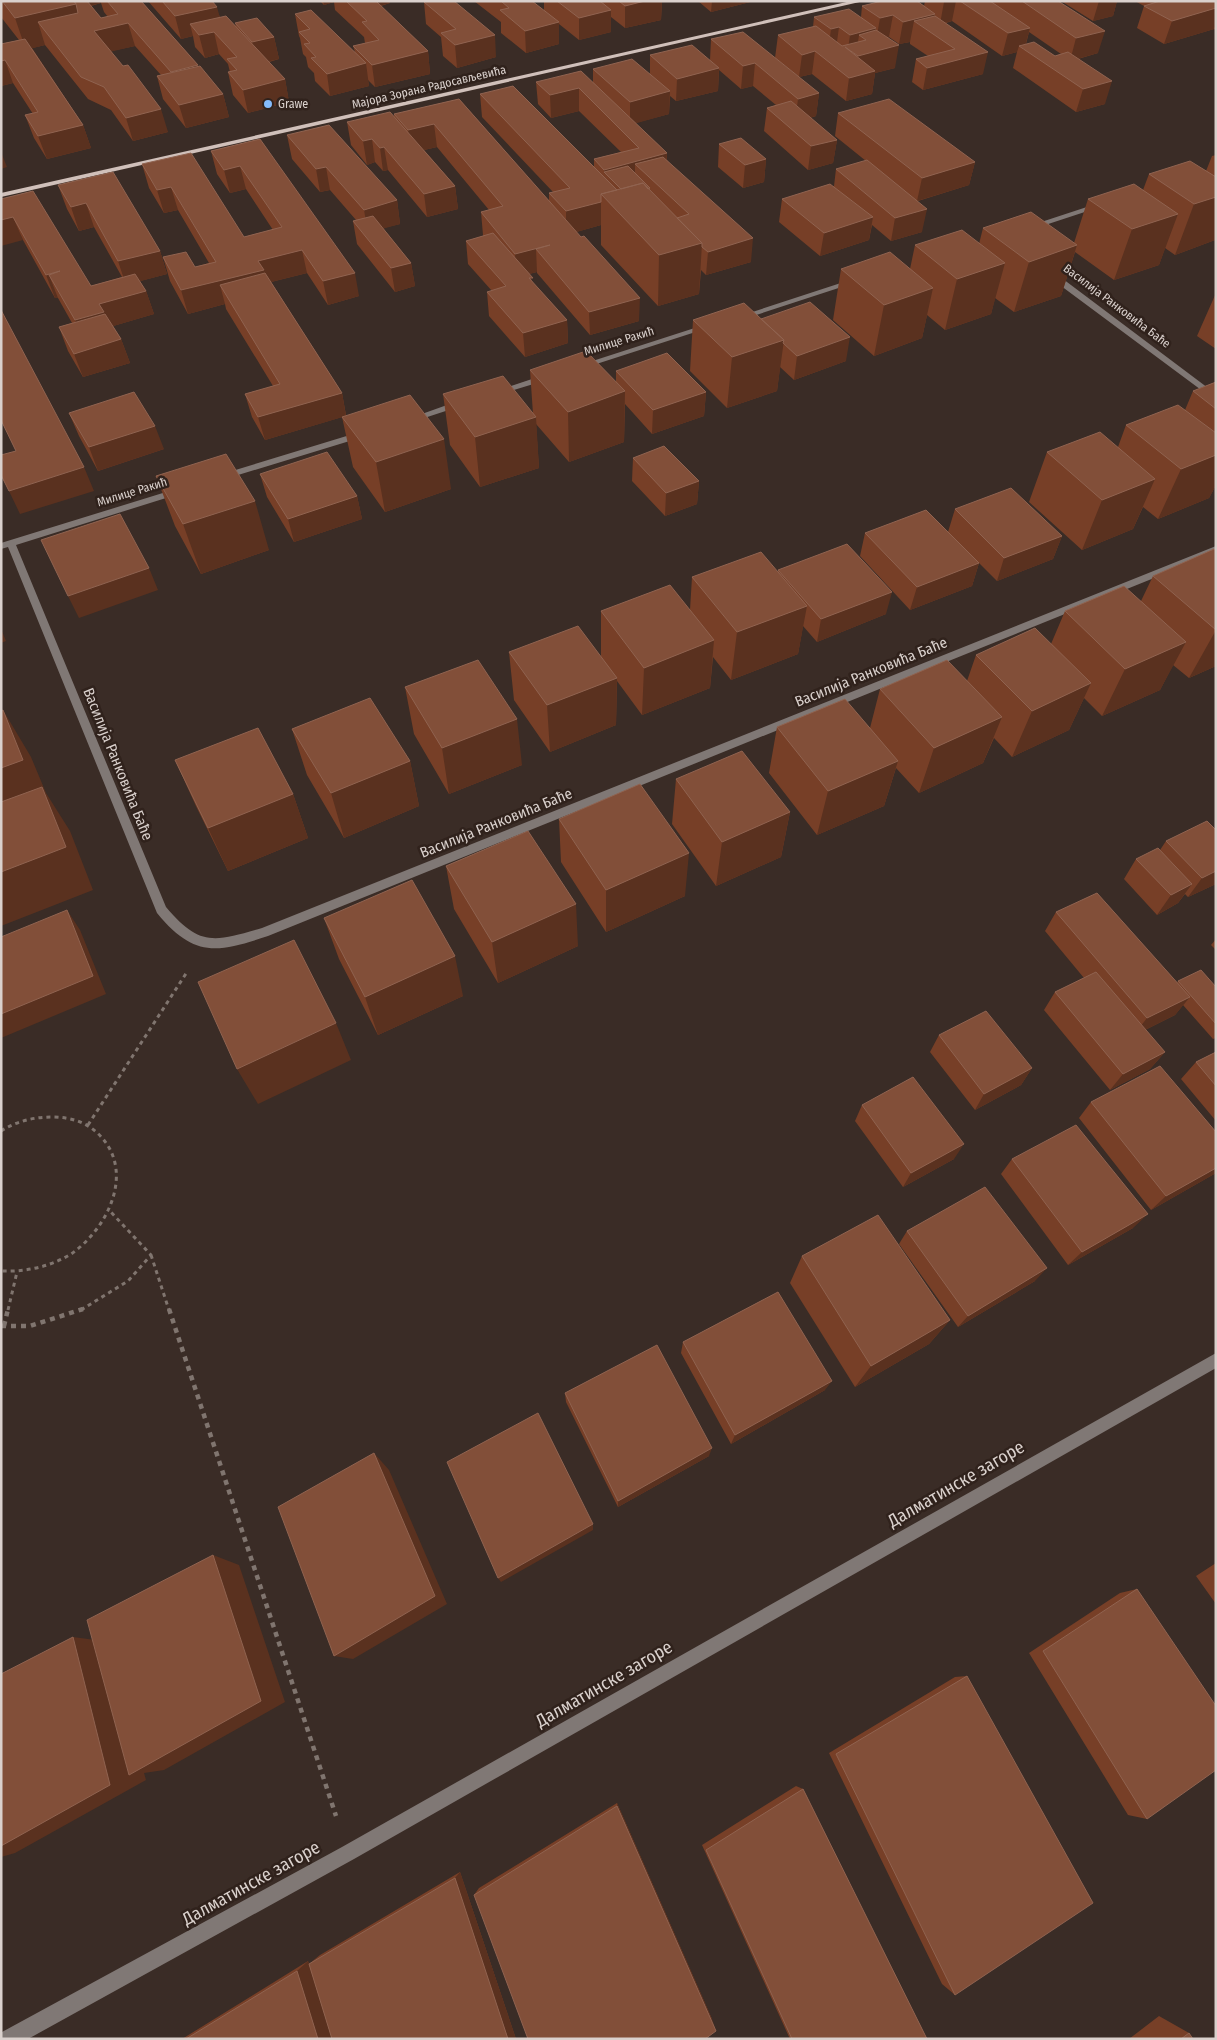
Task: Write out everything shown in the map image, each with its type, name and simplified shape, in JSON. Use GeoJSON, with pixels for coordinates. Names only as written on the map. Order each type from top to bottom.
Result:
{"type":"FeatureCollection","features":[{"type":"Feature","properties":{"kind":"main road","name":"Мајора Зорана Радосављевића"},"geometry":{"type":"LineString","coordinates":[[1,195],[861,1]]}},
{"type":"Feature","properties":{"kind":"street"},"geometry":{"type":"LineString","coordinates":[[1020,230],[1104,204]]}},
{"type":"Feature","properties":{"kind":"street","name":"Василија Ранковића Баће"},"geometry":{"type":"LineString","coordinates":[[1041,266],[1216,398]]}},
{"type":"Feature","properties":{"kind":"street"},"geometry":{"type":"LineString","coordinates":[[725,322],[858,280]]}},
{"type":"Feature","properties":{"kind":"street","name":"Милице Ракић"},"geometry":{"type":"LineString","coordinates":[[573,369],[716,325]]}},
{"type":"Feature","properties":{"kind":"street"},"geometry":{"type":"LineString","coordinates":[[487,395],[554,375]]}},
{"type":"Feature","properties":{"kind":"street"},"geometry":{"type":"LineString","coordinates":[[402,422],[468,401]]}},
{"type":"Feature","properties":{"kind":"street"},"geometry":{"type":"LineString","coordinates":[[211,481],[373,431]]}},
{"type":"Feature","properties":{"kind":"street","name":"Милице Ракић"},"geometry":{"type":"LineString","coordinates":[[6,544],[192,487]]}},
{"type":"Feature","properties":{"kind":"street","name":"Василија Ранковића Баће"},"geometry":{"type":"LineString","coordinates":[[6,544],[161,910],[184,936],[205,944],[229,943],[264,932],[1216,549]]}},
{"type":"Feature","properties":{"kind":"street","name":"Далматинске загоре"},"geometry":{"type":"LineString","coordinates":[[9,2039],[348,1853],[1216,1360]]}},
{"type":"Feature","properties":{"kind":"path"},"geometry":{"type":"LineString","coordinates":[[88,1124],[205,944]]}},
{"type":"Feature","properties":{"kind":"path"},"geometry":{"type":"LineString","coordinates":[[1,1130],[36,1117],[64,1116],[88,1124],[106,1140],[116,1162],[116,1186],[109,1210],[93,1233],[71,1253],[45,1266],[17,1272],[1,1271]]}},
{"type":"Feature","properties":{"kind":"path"},"geometry":{"type":"LineString","coordinates":[[109,1210],[151,1255],[348,1853]]}},
{"type":"Feature","properties":{"kind":"path"},"geometry":{"type":"LineString","coordinates":[[17,1272],[3,1326],[30,1326],[79,1312],[128,1281],[151,1255]]}},
{"type":"Feature","properties":{"kind":"building"},"geometry":{"type":"Polygon","coordinates":[[[2,1],[74,1],[76,4],[15,18],[2,1]]]}},
{"type":"Feature","properties":{"kind":"building"},"geometry":{"type":"Polygon","coordinates":[[[74,1],[87,1],[101,18],[118,14],[107,1],[141,1],[198,65],[171,72],[128,23],[94,31],[123,66],[128,65],[161,109],[126,118],[104,87],[81,77],[38,22],[78,13],[74,1]]]}},
{"type":"Feature","properties":{"kind":"building"},"geometry":{"type":"Polygon","coordinates":[[[162,1],[212,1],[217,7],[175,16],[162,1]]]}},
{"type":"Feature","properties":{"kind":"building"},"geometry":{"type":"Polygon","coordinates":[[[346,1],[376,1],[428,51],[372,65],[353,46],[379,40],[362,22],[367,21],[346,1]]]}},
{"type":"Feature","properties":{"kind":"building"},"geometry":{"type":"Polygon","coordinates":[[[425,1],[454,1],[495,35],[455,45],[441,33],[456,29],[425,1]]]}},
{"type":"Feature","properties":{"kind":"building"},"geometry":{"type":"Polygon","coordinates":[[[501,1],[532,1],[559,22],[525,31],[500,10],[509,8],[501,1]]]}},
{"type":"Feature","properties":{"kind":"building"},"geometry":{"type":"Polygon","coordinates":[[[557,1],[600,1],[611,10],[579,18],[557,1]]]}},
{"type":"Feature","properties":{"kind":"building"},"geometry":{"type":"Polygon","coordinates":[[[619,1],[645,1],[625,6],[619,1]]]}},
{"type":"Feature","properties":{"kind":"building"},"geometry":{"type":"Polygon","coordinates":[[[882,1],[917,1],[935,14],[903,22],[893,15],[880,18],[862,6],[882,1]]]}},
{"type":"Feature","properties":{"kind":"building"},"geometry":{"type":"Polygon","coordinates":[[[960,1],[990,1],[1030,28],[1008,33],[960,1]]]}},
{"type":"Feature","properties":{"kind":"building"},"geometry":{"type":"Polygon","coordinates":[[[1022,1],[1058,1],[1105,31],[1076,38],[1022,1]]]}},
{"type":"Feature","properties":{"kind":"building"},"geometry":{"type":"Polygon","coordinates":[[[1160,1],[1216,1],[1216,8],[1172,21],[1144,6],[1160,1]]]}},
{"type":"Feature","properties":{"kind":"building"},"geometry":{"type":"Polygon","coordinates":[[[849,9],[876,28],[850,35],[839,27],[831,29],[814,17],[849,9]]]}},
{"type":"Feature","properties":{"kind":"building"},"geometry":{"type":"Polygon","coordinates":[[[311,10],[366,63],[327,74],[311,58],[316,57],[304,44],[310,43],[299,32],[310,29],[295,14],[311,10]]]}},
{"type":"Feature","properties":{"kind":"building"},"geometry":{"type":"Polygon","coordinates":[[[226,16],[285,79],[243,90],[228,72],[237,70],[227,59],[237,57],[214,32],[199,35],[190,24],[226,16]]]}},
{"type":"Feature","properties":{"kind":"building"},"geometry":{"type":"Polygon","coordinates":[[[935,16],[988,52],[927,68],[916,59],[955,49],[914,21],[935,16]]]}},
{"type":"Feature","properties":{"kind":"building"},"geometry":{"type":"Polygon","coordinates":[[[257,18],[274,37],[252,42],[235,23],[257,18]]]}},
{"type":"Feature","properties":{"kind":"building"},"geometry":{"type":"Polygon","coordinates":[[[816,26],[842,46],[866,40],[859,35],[876,30],[899,45],[858,56],[845,47],[875,71],[849,78],[815,51],[802,55],[778,35],[816,26]]]}},
{"type":"Feature","properties":{"kind":"building"},"geometry":{"type":"Polygon","coordinates":[[[743,32],[819,93],[798,99],[755,63],[743,66],[711,39],[743,32]]]}},
{"type":"Feature","properties":{"kind":"building"},"geometry":{"type":"Polygon","coordinates":[[[25,39],[83,125],[38,136],[25,115],[38,112],[5,60],[1,61],[1,44],[25,39]]]}},
{"type":"Feature","properties":{"kind":"building"},"geometry":{"type":"Polygon","coordinates":[[[1034,42],[1055,56],[1068,52],[1112,81],[1083,89],[1019,46],[1034,42]]]}},
{"type":"Feature","properties":{"kind":"building"},"geometry":{"type":"Polygon","coordinates":[[[692,45],[719,68],[677,79],[650,55],[692,45]]]}},
{"type":"Feature","properties":{"kind":"building"},"geometry":{"type":"Polygon","coordinates":[[[632,59],[670,91],[630,102],[593,69],[632,59]]]}},
{"type":"Feature","properties":{"kind":"building"},"geometry":{"type":"Polygon","coordinates":[[[200,66],[223,94],[179,105],[157,76],[200,66]]]}},
{"type":"Feature","properties":{"kind":"building"},"geometry":{"type":"Polygon","coordinates":[[[581,71],[667,153],[604,170],[594,159],[639,148],[579,88],[550,95],[536,82],[581,71]]]}},
{"type":"Feature","properties":{"kind":"building"},"geometry":{"type":"Polygon","coordinates":[[[513,86],[617,190],[601,194],[601,202],[566,211],[549,193],[570,188],[480,94],[513,86]]]}},
{"type":"Feature","properties":{"kind":"building"},"geometry":{"type":"Polygon","coordinates":[[[459,99],[581,237],[584,236],[640,298],[589,312],[536,249],[550,245],[515,254],[481,212],[503,206],[434,124],[408,130],[394,114],[459,99]]]}},
{"type":"Feature","properties":{"kind":"building"},"geometry":{"type":"Polygon","coordinates":[[[889,99],[975,162],[922,178],[838,113],[889,99]]]}},
{"type":"Feature","properties":{"kind":"building"},"geometry":{"type":"Polygon","coordinates":[[[791,101],[837,140],[811,146],[767,108],[791,101]]]}},
{"type":"Feature","properties":{"kind":"building"},"geometry":{"type":"Polygon","coordinates":[[[390,112],[455,186],[424,194],[384,147],[380,148],[372,139],[363,141],[347,122],[390,112]]]}},
{"type":"Feature","properties":{"kind":"building"},"geometry":{"type":"Polygon","coordinates":[[[329,125],[397,200],[364,210],[326,167],[316,169],[287,135],[329,125]]]}},
{"type":"Feature","properties":{"kind":"building"},"geometry":{"type":"Polygon","coordinates":[[[741,138],[766,159],[745,165],[719,144],[741,138]]]}},
{"type":"Feature","properties":{"kind":"building"},"geometry":{"type":"Polygon","coordinates":[[[260,139],[355,273],[323,281],[302,250],[258,261],[264,270],[181,290],[163,257],[186,252],[195,267],[216,262],[171,187],[157,190],[142,164],[191,153],[244,237],[282,227],[240,166],[224,170],[211,151],[260,139]]]}},
{"type":"Feature","properties":{"kind":"building"},"geometry":{"type":"Polygon","coordinates":[[[663,157],[753,238],[708,252],[702,247],[702,243],[677,218],[689,214],[635,164],[663,157]]]}},
{"type":"Feature","properties":{"kind":"building"},"geometry":{"type":"Polygon","coordinates":[[[867,160],[927,209],[895,218],[836,169],[867,160]]]}},
{"type":"Feature","properties":{"kind":"building"},"geometry":{"type":"Polygon","coordinates":[[[1190,161],[1216,177],[1216,197],[1194,204],[1149,174],[1190,161]]]}},
{"type":"Feature","properties":{"kind":"building"},"geometry":{"type":"Polygon","coordinates":[[[628,166],[650,188],[648,189],[643,183],[621,189],[604,172],[628,166]]]}},
{"type":"Feature","properties":{"kind":"building"},"geometry":{"type":"Polygon","coordinates":[[[113,172],[160,251],[118,261],[86,203],[71,207],[58,185],[113,172]]]}},
{"type":"Feature","properties":{"kind":"building"},"geometry":{"type":"Polygon","coordinates":[[[643,183],[702,243],[659,255],[601,194],[643,183]]]}},
{"type":"Feature","properties":{"kind":"building"},"geometry":{"type":"Polygon","coordinates":[[[830,184],[873,217],[824,233],[782,199],[830,184]]]}},
{"type":"Feature","properties":{"kind":"building"},"geometry":{"type":"Polygon","coordinates":[[[1134,184],[1178,214],[1132,229],[1088,199],[1134,184]]]}},
{"type":"Feature","properties":{"kind":"building"},"geometry":{"type":"Polygon","coordinates":[[[33,191],[91,286],[135,274],[146,291],[99,304],[104,312],[75,320],[49,275],[60,271],[46,275],[13,217],[1,220],[1,199],[33,191]]]}},
{"type":"Feature","properties":{"kind":"building"},"geometry":{"type":"Polygon","coordinates":[[[1031,212],[1077,245],[1029,262],[983,228],[1031,212]]]}},
{"type":"Feature","properties":{"kind":"building"},"geometry":{"type":"Polygon","coordinates":[[[373,216],[411,263],[391,268],[353,221],[373,216]]]}},
{"type":"Feature","properties":{"kind":"building"},"geometry":{"type":"Polygon","coordinates":[[[962,230],[1005,263],[957,279],[915,245],[962,230]]]}},
{"type":"Feature","properties":{"kind":"building"},"geometry":{"type":"Polygon","coordinates":[[[493,233],[533,278],[529,278],[567,320],[523,333],[487,292],[506,286],[466,241],[493,233]]]}},
{"type":"Feature","properties":{"kind":"building"},"geometry":{"type":"Polygon","coordinates":[[[890,252],[933,288],[884,305],[841,269],[890,252]]]}},
{"type":"Feature","properties":{"kind":"building"},"geometry":{"type":"Polygon","coordinates":[[[265,273],[342,393],[258,417],[245,394],[280,384],[220,285],[265,273]]]}},
{"type":"Feature","properties":{"kind":"building"},"geometry":{"type":"Polygon","coordinates":[[[810,302],[850,337],[797,356],[783,343],[784,340],[761,319],[810,302]]]}},
{"type":"Feature","properties":{"kind":"building"},"geometry":{"type":"Polygon","coordinates":[[[744,303],[784,340],[732,357],[693,320],[744,303]]]}},
{"type":"Feature","properties":{"kind":"building"},"geometry":{"type":"Polygon","coordinates":[[[1,310],[84,467],[9,491],[1,475],[1,455],[16,451],[1,420],[1,310]]]}},
{"type":"Feature","properties":{"kind":"building"},"geometry":{"type":"Polygon","coordinates":[[[105,314],[121,339],[74,354],[59,327],[105,314]]]}},
{"type":"Feature","properties":{"kind":"building"},"geometry":{"type":"Polygon","coordinates":[[[586,351],[625,391],[568,412],[530,370],[586,351]]]}},
{"type":"Feature","properties":{"kind":"building"},"geometry":{"type":"Polygon","coordinates":[[[667,353],[706,392],[653,410],[616,371],[667,353]]]}},
{"type":"Feature","properties":{"kind":"building"},"geometry":{"type":"Polygon","coordinates":[[[503,376],[536,417],[475,437],[443,394],[503,376]]]}},
{"type":"Feature","properties":{"kind":"building"},"geometry":{"type":"Polygon","coordinates":[[[1216,382],[1216,409],[1193,391],[1216,382]]]}},
{"type":"Feature","properties":{"kind":"building"},"geometry":{"type":"Polygon","coordinates":[[[134,392],[155,426],[89,447],[69,413],[134,392]]]}},
{"type":"Feature","properties":{"kind":"building"},"geometry":{"type":"Polygon","coordinates":[[[410,395],[444,439],[376,462],[342,417],[410,395]]]}},
{"type":"Feature","properties":{"kind":"building"},"geometry":{"type":"Polygon","coordinates":[[[1178,405],[1216,433],[1216,455],[1181,469],[1126,425],[1178,405]]]}},
{"type":"Feature","properties":{"kind":"building"},"geometry":{"type":"Polygon","coordinates":[[[1100,432],[1155,479],[1102,500],[1047,452],[1100,432]]]}},
{"type":"Feature","properties":{"kind":"building"},"geometry":{"type":"Polygon","coordinates":[[[664,446],[699,481],[666,493],[633,458],[664,446]]]}},
{"type":"Feature","properties":{"kind":"building"},"geometry":{"type":"Polygon","coordinates":[[[327,452],[357,496],[288,519],[260,474],[327,452]]]}},
{"type":"Feature","properties":{"kind":"building"},"geometry":{"type":"Polygon","coordinates":[[[226,454],[255,501],[183,524],[156,476],[226,454]]]}},
{"type":"Feature","properties":{"kind":"building"},"geometry":{"type":"Polygon","coordinates":[[[1011,488],[1062,536],[1004,558],[955,509],[1011,488]]]}},
{"type":"Feature","properties":{"kind":"building"},"geometry":{"type":"Polygon","coordinates":[[[926,510],[979,563],[917,587],[865,533],[926,510]]]}},
{"type":"Feature","properties":{"kind":"building"},"geometry":{"type":"Polygon","coordinates":[[[120,514],[149,568],[68,596],[41,540],[120,514]]]}},
{"type":"Feature","properties":{"kind":"building"},"geometry":{"type":"Polygon","coordinates":[[[847,544],[892,592],[821,619],[778,570],[847,544]]]}},
{"type":"Feature","properties":{"kind":"building"},"geometry":{"type":"Polygon","coordinates":[[[1214,549],[1216,551],[1216,630],[1153,576],[1214,549]]]}},
{"type":"Feature","properties":{"kind":"building"},"geometry":{"type":"Polygon","coordinates":[[[761,552],[807,606],[737,632],[692,577],[761,552]]]}},
{"type":"Feature","properties":{"kind":"building"},"geometry":{"type":"Polygon","coordinates":[[[670,585],[714,640],[644,668],[601,611],[670,585]]]}},
{"type":"Feature","properties":{"kind":"building"},"geometry":{"type":"Polygon","coordinates":[[[1124,586],[1186,642],[1125,669],[1065,611],[1124,586]]]}},
{"type":"Feature","properties":{"kind":"building"},"geometry":{"type":"Polygon","coordinates":[[[578,626],[617,678],[547,705],[509,652],[578,626]]]}},
{"type":"Feature","properties":{"kind":"building"},"geometry":{"type":"Polygon","coordinates":[[[1035,628],[1091,683],[1032,711],[976,655],[1035,628]]]}},
{"type":"Feature","properties":{"kind":"building"},"geometry":{"type":"Polygon","coordinates":[[[478,660],[517,719],[442,748],[405,687],[478,660]]]}},
{"type":"Feature","properties":{"kind":"building"},"geometry":{"type":"Polygon","coordinates":[[[947,660],[1002,717],[934,748],[880,689],[947,660]]]}},
{"type":"Feature","properties":{"kind":"building"},"geometry":{"type":"Polygon","coordinates":[[[370,698],[410,761],[331,793],[292,729],[370,698]]]}},
{"type":"Feature","properties":{"kind":"building"},"geometry":{"type":"Polygon","coordinates":[[[845,699],[898,761],[828,791],[777,727],[845,699]]]}},
{"type":"Feature","properties":{"kind":"building"},"geometry":{"type":"Polygon","coordinates":[[[3,710],[23,760],[1,768],[1,711],[3,710]]]}},
{"type":"Feature","properties":{"kind":"building"},"geometry":{"type":"Polygon","coordinates":[[[258,728],[293,794],[208,828],[175,760],[258,728]]]}},
{"type":"Feature","properties":{"kind":"building"},"geometry":{"type":"Polygon","coordinates":[[[742,751],[790,812],[722,842],[676,779],[742,751]]]}},
{"type":"Feature","properties":{"kind":"building"},"geometry":{"type":"Polygon","coordinates":[[[640,784],[689,853],[606,890],[559,819],[640,784]]]}},
{"type":"Feature","properties":{"kind":"building"},"geometry":{"type":"Polygon","coordinates":[[[42,787],[66,847],[1,872],[1,802],[42,787]]]}},
{"type":"Feature","properties":{"kind":"building"},"geometry":{"type":"Polygon","coordinates":[[[1207,821],[1216,830],[1216,871],[1202,878],[1166,841],[1207,821]]]}},
{"type":"Feature","properties":{"kind":"building"},"geometry":{"type":"Polygon","coordinates":[[[528,831],[576,904],[492,942],[446,866],[528,831]]]}},
{"type":"Feature","properties":{"kind":"building"},"geometry":{"type":"Polygon","coordinates":[[[1158,848],[1192,884],[1171,895],[1136,859],[1158,848]]]}},
{"type":"Feature","properties":{"kind":"building"},"geometry":{"type":"Polygon","coordinates":[[[412,880],[455,956],[365,997],[324,918],[412,880]]]}},
{"type":"Feature","properties":{"kind":"building"},"geometry":{"type":"Polygon","coordinates":[[[1097,893],[1190,997],[1147,1018],[1056,912],[1097,893]]]}},
{"type":"Feature","properties":{"kind":"building"},"geometry":{"type":"Polygon","coordinates":[[[67,910],[93,976],[1,1014],[1,937],[67,910]]]}},
{"type":"Feature","properties":{"kind":"building"},"geometry":{"type":"Polygon","coordinates":[[[294,940],[336,1023],[237,1069],[198,982],[294,940]]]}},
{"type":"Feature","properties":{"kind":"building"},"geometry":{"type":"Polygon","coordinates":[[[1201,970],[1216,987],[1216,1024],[1178,981],[1201,970]]]}},
{"type":"Feature","properties":{"kind":"building"},"geometry":{"type":"Polygon","coordinates":[[[1096,972],[1165,1052],[1123,1074],[1055,992],[1096,972]]]}},
{"type":"Feature","properties":{"kind":"building"},"geometry":{"type":"Polygon","coordinates":[[[986,1011],[1032,1068],[984,1094],[939,1035],[986,1011]]]}},
{"type":"Feature","properties":{"kind":"building"},"geometry":{"type":"Polygon","coordinates":[[[1216,1052],[1216,1086],[1196,1062],[1216,1052]]]}},
{"type":"Feature","properties":{"kind":"building"},"geometry":{"type":"Polygon","coordinates":[[[1160,1066],[1216,1132],[1216,1168],[1166,1196],[1091,1102],[1160,1066]]]}},
{"type":"Feature","properties":{"kind":"building"},"geometry":{"type":"Polygon","coordinates":[[[913,1077],[964,1144],[911,1173],[862,1105],[913,1077]]]}},
{"type":"Feature","properties":{"kind":"building"},"geometry":{"type":"Polygon","coordinates":[[[1076,1125],[1148,1214],[1082,1252],[1012,1159],[1076,1125]]]}},
{"type":"Feature","properties":{"kind":"building"},"geometry":{"type":"Polygon","coordinates":[[[985,1187],[1047,1268],[968,1316],[907,1231],[985,1187]]]}},
{"type":"Feature","properties":{"kind":"building"},"geometry":{"type":"Polygon","coordinates":[[[878,1215],[950,1320],[871,1366],[802,1256],[878,1215]]]}},
{"type":"Feature","properties":{"kind":"building"},"geometry":{"type":"Polygon","coordinates":[[[778,1292],[832,1381],[735,1435],[683,1342],[778,1292]]]}},
{"type":"Feature","properties":{"kind":"building"},"geometry":{"type":"Polygon","coordinates":[[[657,1345],[712,1448],[618,1501],[565,1393],[657,1345]]]}},
{"type":"Feature","properties":{"kind":"building"},"geometry":{"type":"Polygon","coordinates":[[[538,1413],[593,1524],[498,1578],[447,1462],[538,1413]]]}},
{"type":"Feature","properties":{"kind":"building"},"geometry":{"type":"Polygon","coordinates":[[[374,1453],[435,1596],[334,1656],[278,1507],[374,1453]]]}},
{"type":"Feature","properties":{"kind":"building"},"geometry":{"type":"Polygon","coordinates":[[[213,1555],[261,1701],[129,1775],[87,1620],[213,1555]]]}},
{"type":"Feature","properties":{"kind":"building"},"geometry":{"type":"Polygon","coordinates":[[[1137,1589],[1216,1706],[1216,1770],[1147,1819],[1043,1651],[1137,1589]]]}},
{"type":"Feature","properties":{"kind":"building"},"geometry":{"type":"Polygon","coordinates":[[[73,1637],[110,1785],[1,1846],[1,1674],[73,1637]]]}},
{"type":"Feature","properties":{"kind":"building"},"geometry":{"type":"Polygon","coordinates":[[[967,1676],[1093,1903],[955,1995],[836,1754],[967,1676]]]}},
{"type":"Feature","properties":{"kind":"building"},"geometry":{"type":"Polygon","coordinates":[[[803,1789],[927,2039],[792,2039],[706,1850],[803,1789]]]}},
{"type":"Feature","properties":{"kind":"building"},"geometry":{"type":"Polygon","coordinates":[[[617,1806],[716,2031],[705,2039],[528,2039],[474,1895],[617,1806]]]}},
{"type":"Feature","properties":{"kind":"building"},"geometry":{"type":"Polygon","coordinates":[[[455,1878],[508,2039],[332,2039],[309,1964],[455,1878]]]}},
{"type":"Feature","properties":{"kind":"building"},"geometry":{"type":"Polygon","coordinates":[[[297,1971],[318,2039],[186,2039],[297,1971]]]}},
{"type":"Feature","properties":{"kind":"building"},"geometry":{"type":"Polygon","coordinates":[[[1189,2033],[1193,2039],[1181,2039],[1189,2033]]]}},
{"type":"Feature","properties":{"kind":"place","name":"Grawe"},"geometry":{"type":"Point","coordinates":[268,104]}}]}
